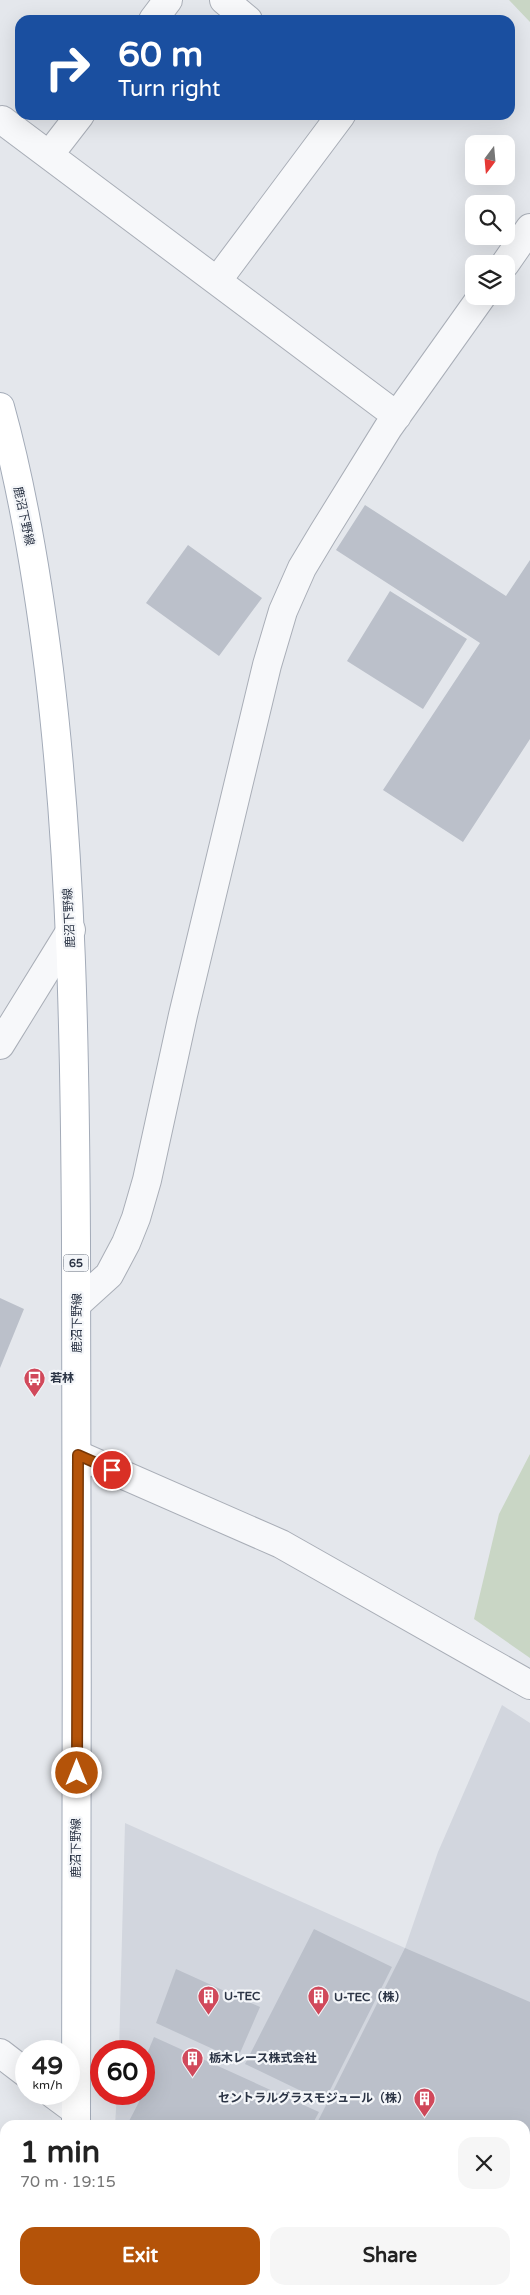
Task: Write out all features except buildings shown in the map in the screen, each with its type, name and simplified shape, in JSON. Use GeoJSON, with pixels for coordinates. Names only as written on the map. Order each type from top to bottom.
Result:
{"type":"FeatureCollection","features":[{"type":"Feature","properties":{"kind":"main road","name":"鹿沼下野線"},"geometry":{"type":"LineString","coordinates":[[0,407],[37,575],[58,743],[70,930],[76,1128],[78,1455],[76,2118]]}},
{"type":"Feature","properties":{"kind":"street"},"geometry":{"type":"LineString","coordinates":[[157,15],[168,0]]}},
{"type":"Feature","properties":{"kind":"street"},"geometry":{"type":"LineString","coordinates":[[224,0],[242,15]]}},
{"type":"Feature","properties":{"kind":"street"},"geometry":{"type":"LineString","coordinates":[[2,120],[397,416]]}},
{"type":"Feature","properties":{"kind":"street"},"geometry":{"type":"LineString","coordinates":[[49,156],[76,120]]}},
{"type":"Feature","properties":{"kind":"street"},"geometry":{"type":"LineString","coordinates":[[217,281],[337,120]]}},
{"type":"Feature","properties":{"kind":"street"},"geometry":{"type":"LineString","coordinates":[[511,255],[530,228]]}},
{"type":"Feature","properties":{"kind":"street"},"geometry":{"type":"LineString","coordinates":[[77,1304],[109,1275],[126,1243],[136,1218],[147,1180],[183,1015],[264,674],[283,611],[302,568],[322,533],[397,416],[476,305]]}},
{"type":"Feature","properties":{"kind":"street"},"geometry":{"type":"LineString","coordinates":[[0,1044],[70,930]]}},
{"type":"Feature","properties":{"kind":"street"},"geometry":{"type":"LineString","coordinates":[[78,1455],[281,1544],[530,1685]]}},
{"type":"Feature","properties":{"kind":"street"},"geometry":{"type":"LineString","coordinates":[[0,2053],[15,2065]]}},
{"type":"Feature","properties":{"kind":"street"},"geometry":{"type":"LineString","coordinates":[[64,2105],[76,2118]]}},
{"type":"Feature","properties":{"kind":"shaded area"},"geometry":{"type":"Polygon","coordinates":[[[502,1705],[530,1723],[530,2120],[115,2120],[116,2105],[155,2105],[155,2040],[119,2040],[125,1823],[405,1948],[438,1852],[502,1705]]]}},
{"type":"Feature","properties":{"kind":"green space"},"geometry":{"type":"Polygon","coordinates":[[[509,0],[530,0],[530,22],[509,0]]]}},
{"type":"Feature","properties":{"kind":"green space"},"geometry":{"type":"Polygon","coordinates":[[[530,1454],[530,1658],[474,1619],[499,1514],[530,1454]]]}},
{"type":"Feature","properties":{"kind":"place","name":"若林"},"geometry":{"type":"Point","coordinates":[34,1397]}},
{"type":"Feature","properties":{"kind":"place","name":"U-TEC"},"geometry":{"type":"Point","coordinates":[208,2015]}},
{"type":"Feature","properties":{"kind":"place","name":"U-TEC（株）"},"geometry":{"type":"Point","coordinates":[318,2016]}},
{"type":"Feature","properties":{"kind":"place","name":"栃木レース株式会社"},"geometry":{"type":"Point","coordinates":[193,2077]}},
{"type":"Feature","properties":{"kind":"place","name":"セントラルグラスモジュール（株）"},"geometry":{"type":"Point","coordinates":[425,2117]}},
{"type":"Feature","properties":{"kind":"route"},"geometry":{"type":"LineString","coordinates":[[77,1773],[78,1455],[112,1470]]}}]}
